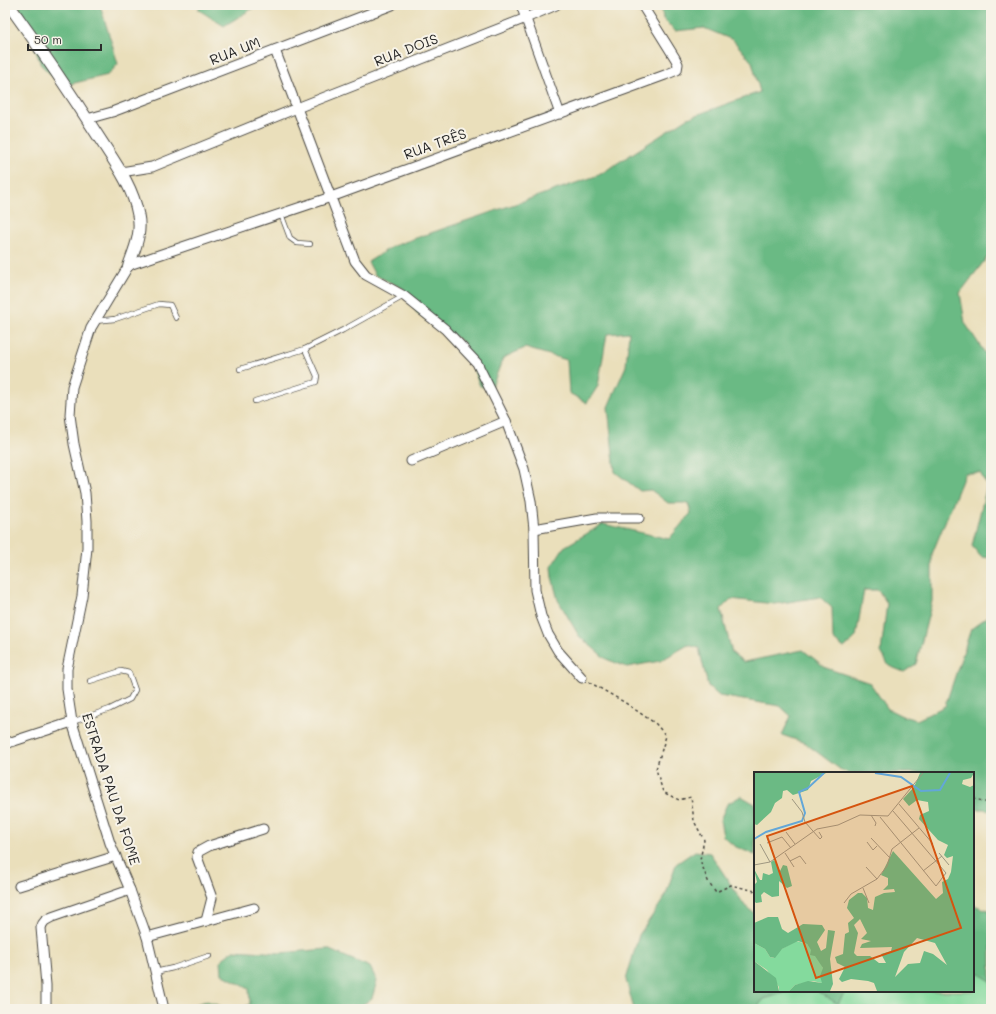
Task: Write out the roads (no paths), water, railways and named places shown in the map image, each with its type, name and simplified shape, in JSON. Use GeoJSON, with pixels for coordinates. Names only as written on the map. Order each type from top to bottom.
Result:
{"type":"FeatureCollection","features":[{"type":"Feature","properties":{"kind":"street","name":"RUA UM"},"geometry":{"type":"LineString","coordinates":[[87,119],[112,112],[392,5]]}},
{"type":"Feature","properties":{"kind":"street"},"geometry":{"type":"LineString","coordinates":[[521,5],[560,114]]}},
{"type":"Feature","properties":{"kind":"street","name":"RUA DOIS"},"geometry":{"type":"LineString","coordinates":[[121,172],[152,167],[556,5]]}},
{"type":"Feature","properties":{"kind":"street","name":"RUA TRÊS"},"geometry":{"type":"LineString","coordinates":[[129,265],[331,197],[677,70],[678,64],[675,58],[642,5]]}},
{"type":"Feature","properties":{"kind":"street","name":"ESTRADA PAU DA FOME"},"geometry":{"type":"LineString","coordinates":[[10,7],[87,119],[121,172],[134,200],[140,227],[138,239],[129,265],[95,321],[86,340],[72,387],[70,415],[74,444],[85,493],[87,548],[82,596],[67,670],[67,689],[72,722],[110,843],[130,890],[147,937],[164,1009]]}},
{"type":"Feature","properties":{"kind":"street"},"geometry":{"type":"LineString","coordinates":[[275,50],[355,261],[366,275],[404,296],[445,329],[477,364],[506,421],[524,469],[531,501],[534,529],[535,590],[541,616],[548,634],[558,651],[582,678]]}},
{"type":"Feature","properties":{"kind":"street"},"geometry":{"type":"LineString","coordinates":[[411,461],[506,421]]}},
{"type":"Feature","properties":{"kind":"street"},"geometry":{"type":"LineString","coordinates":[[534,529],[597,518],[639,518]]}},
{"type":"Feature","properties":{"kind":"street"},"geometry":{"type":"LineString","coordinates":[[5,744],[72,722]]}},
{"type":"Feature","properties":{"kind":"street"},"geometry":{"type":"LineString","coordinates":[[206,921],[212,898],[197,857],[198,852],[209,846],[263,829]]}},
{"type":"Feature","properties":{"kind":"street"},"geometry":{"type":"LineString","coordinates":[[19,886],[116,856]]}},
{"type":"Feature","properties":{"kind":"street"},"geometry":{"type":"LineString","coordinates":[[46,1009],[46,985],[41,928],[45,920],[130,890]]}},
{"type":"Feature","properties":{"kind":"street"},"geometry":{"type":"LineString","coordinates":[[147,937],[254,908]]}},
{"type":"Feature","properties":{"kind":"lane"},"geometry":{"type":"LineString","coordinates":[[282,214],[290,238],[296,243],[310,244]]}},
{"type":"Feature","properties":{"kind":"lane"},"geometry":{"type":"LineString","coordinates":[[240,369],[305,348],[343,330],[404,296]]}},
{"type":"Feature","properties":{"kind":"lane"},"geometry":{"type":"LineString","coordinates":[[95,321],[115,319],[159,304],[170,305],[176,318]]}},
{"type":"Feature","properties":{"kind":"lane"},"geometry":{"type":"LineString","coordinates":[[255,401],[316,382],[317,376],[305,348]]}},
{"type":"Feature","properties":{"kind":"lane"},"geometry":{"type":"LineString","coordinates":[[72,722],[110,709],[130,699],[135,690],[130,673],[121,671],[90,682]]}},
{"type":"Feature","properties":{"kind":"lane"},"geometry":{"type":"LineString","coordinates":[[156,972],[209,956]]}}]}
